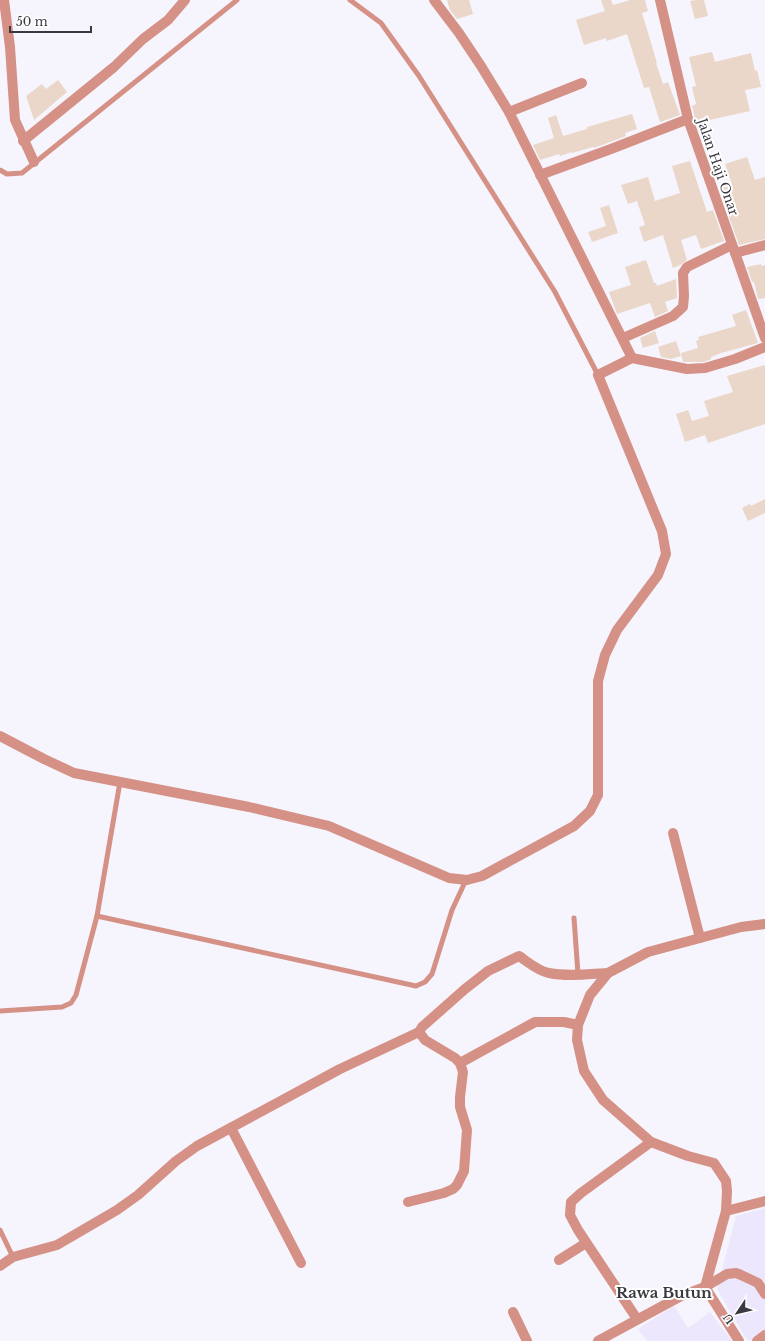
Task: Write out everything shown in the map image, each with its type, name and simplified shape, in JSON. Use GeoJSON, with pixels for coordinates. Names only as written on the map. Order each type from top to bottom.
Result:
{"type":"FeatureCollection","features":[{"type":"Feature","properties":{"kind":"street"},"geometry":{"type":"LineString","coordinates":[[4,0],[10,47],[15,120],[34,162]]}},
{"type":"Feature","properties":{"kind":"street"},"geometry":{"type":"LineString","coordinates":[[24,141],[114,67],[143,39],[168,20],[185,0]]}},
{"type":"Feature","properties":{"kind":"street"},"geometry":{"type":"LineString","coordinates":[[434,0],[459,33],[509,112],[632,358]]}},
{"type":"Feature","properties":{"kind":"street","name":"Jalan Haji Onar"},"geometry":{"type":"LineString","coordinates":[[660,0],[688,119],[765,338]]}},
{"type":"Feature","properties":{"kind":"street"},"geometry":{"type":"LineString","coordinates":[[509,112],[582,83]]}},
{"type":"Feature","properties":{"kind":"street"},"geometry":{"type":"LineString","coordinates":[[540,175],[611,150],[688,119]]}},
{"type":"Feature","properties":{"kind":"street"},"geometry":{"type":"LineString","coordinates":[[623,338],[673,316],[683,306],[683,273],[687,267],[733,249],[765,245]]}},
{"type":"Feature","properties":{"kind":"street"},"geometry":{"type":"LineString","coordinates":[[0,736],[74,773],[250,807],[329,826],[449,878],[466,880],[482,876],[574,826],[590,811],[598,795],[598,681],[605,655],[617,630],[658,576],[666,554],[662,531],[598,375],[632,358],[687,369],[705,368],[765,348]]}},
{"type":"Feature","properties":{"kind":"street"},"geometry":{"type":"LineString","coordinates":[[673,833],[700,938]]}},
{"type":"Feature","properties":{"kind":"street"},"geometry":{"type":"LineString","coordinates":[[739,1341],[706,1287],[726,1211],[726,1181],[714,1164],[651,1142],[603,1100],[584,1071],[577,1040],[578,1025],[590,995],[608,973],[648,952],[741,927],[765,924]]}},
{"type":"Feature","properties":{"kind":"street"},"geometry":{"type":"LineString","coordinates":[[0,1266],[13,1257],[57,1245],[117,1210],[138,1195],[176,1161],[197,1146],[340,1069],[419,1032],[422,1027],[488,971],[519,956],[535,967],[548,973],[568,975],[608,973]]}},
{"type":"Feature","properties":{"kind":"street"},"geometry":{"type":"LineString","coordinates":[[460,1063],[536,1022],[564,1022],[578,1025]]}},
{"type":"Feature","properties":{"kind":"street"},"geometry":{"type":"LineString","coordinates":[[408,1202],[444,1193],[453,1189],[457,1185],[464,1171],[467,1130],[460,1107],[463,1072],[460,1063],[456,1058],[425,1040],[419,1032]]}},
{"type":"Feature","properties":{"kind":"street"},"geometry":{"type":"LineString","coordinates":[[231,1128],[301,1263]]}},
{"type":"Feature","properties":{"kind":"street"},"geometry":{"type":"LineString","coordinates":[[637,1319],[578,1230],[570,1215],[571,1202],[651,1142]]}},
{"type":"Feature","properties":{"kind":"street"},"geometry":{"type":"LineString","coordinates":[[726,1211],[765,1201]]}},
{"type":"Feature","properties":{"kind":"street"},"geometry":{"type":"LineString","coordinates":[[559,1260],[586,1243]]}},
{"type":"Feature","properties":{"kind":"street"},"geometry":{"type":"LineString","coordinates":[[598,1341],[681,1296],[706,1287],[723,1275],[736,1273],[762,1281],[765,1294]]}},
{"type":"Feature","properties":{"kind":"street"},"geometry":{"type":"LineString","coordinates":[[513,1312],[527,1341]]}},
{"type":"Feature","properties":{"kind":"street"},"geometry":{"type":"LineString","coordinates":[[757,1341],[765,1335]]}},
{"type":"Feature","properties":{"kind":"lane"},"geometry":{"type":"LineString","coordinates":[[0,170],[7,174],[22,173],[237,0]]}},
{"type":"Feature","properties":{"kind":"lane"},"geometry":{"type":"LineString","coordinates":[[350,0],[381,23],[419,76],[555,292],[598,375]]}},
{"type":"Feature","properties":{"kind":"lane"},"geometry":{"type":"LineString","coordinates":[[0,1011],[62,1007],[71,1003],[76,995],[97,916],[120,782]]}},
{"type":"Feature","properties":{"kind":"lane"},"geometry":{"type":"LineString","coordinates":[[97,916],[416,986],[425,982],[432,974],[452,910],[466,880]]}},
{"type":"Feature","properties":{"kind":"lane"},"geometry":{"type":"LineString","coordinates":[[574,918],[578,974]]}},
{"type":"Feature","properties":{"kind":"lane"},"geometry":{"type":"LineString","coordinates":[[0,1230],[13,1257]]}},
{"type":"Feature","properties":{"kind":"shaded area"},"geometry":{"type":"Polygon","coordinates":[[[765,1208],[765,1341],[750,1341],[745,1337],[717,1289],[736,1216],[765,1208]]]}},
{"type":"Feature","properties":{"kind":"shaded area"},"geometry":{"type":"Polygon","coordinates":[[[674,1306],[688,1328],[710,1312],[732,1341],[647,1341],[638,1329],[674,1306]]]}},
{"type":"Feature","properties":{"kind":"building"},"geometry":{"type":"Polygon","coordinates":[[[447,0],[469,0],[473,14],[457,19],[450,10],[447,0]]]}},
{"type":"Feature","properties":{"kind":"building"},"geometry":{"type":"Polygon","coordinates":[[[601,0],[611,0],[613,5],[630,0],[645,0],[648,11],[642,13],[656,63],[663,84],[668,82],[680,115],[660,122],[649,87],[644,88],[627,34],[607,41],[606,38],[584,45],[576,20],[605,11],[601,0]]]}},
{"type":"Feature","properties":{"kind":"building"},"geometry":{"type":"Polygon","coordinates":[[[704,0],[708,16],[695,19],[690,1],[704,0]]]}},
{"type":"Feature","properties":{"kind":"building"},"geometry":{"type":"Polygon","coordinates":[[[712,52],[715,62],[751,53],[755,71],[757,70],[761,87],[745,90],[750,111],[696,123],[692,106],[696,104],[692,87],[696,86],[689,57],[712,52]]]}},
{"type":"Feature","properties":{"kind":"building"},"geometry":{"type":"Polygon","coordinates":[[[58,80],[67,92],[34,120],[26,96],[42,84],[46,89],[58,80]]]}},
{"type":"Feature","properties":{"kind":"building"},"geometry":{"type":"Polygon","coordinates":[[[632,114],[637,129],[625,133],[626,136],[594,148],[593,147],[560,156],[559,154],[540,160],[533,145],[554,138],[548,118],[556,115],[563,136],[587,129],[587,127],[632,114]]]}},
{"type":"Feature","properties":{"kind":"building"},"geometry":{"type":"Polygon","coordinates":[[[747,157],[755,180],[765,177],[765,239],[739,245],[723,200],[728,198],[723,188],[732,184],[725,164],[747,157]]]}},
{"type":"Feature","properties":{"kind":"building"},"geometry":{"type":"Polygon","coordinates":[[[690,161],[707,212],[713,210],[724,241],[701,249],[696,235],[681,240],[687,260],[673,268],[663,235],[644,242],[639,227],[645,225],[637,201],[628,204],[621,185],[648,177],[655,201],[680,193],[672,166],[690,161]]]}},
{"type":"Feature","properties":{"kind":"building"},"geometry":{"type":"Polygon","coordinates":[[[609,205],[618,233],[592,242],[588,232],[606,226],[600,208],[609,205]]]}},
{"type":"Feature","properties":{"kind":"building"},"geometry":{"type":"Polygon","coordinates":[[[646,260],[654,283],[656,283],[657,286],[676,279],[677,298],[665,302],[668,311],[655,317],[650,303],[617,314],[609,292],[631,285],[625,267],[646,260]]]}},
{"type":"Feature","properties":{"kind":"building"},"geometry":{"type":"Polygon","coordinates":[[[761,264],[762,266],[765,265],[765,298],[758,299],[754,282],[752,282],[747,267],[761,264]]]}},
{"type":"Feature","properties":{"kind":"building"},"geometry":{"type":"Polygon","coordinates":[[[746,310],[758,343],[721,353],[704,362],[683,362],[681,353],[698,348],[696,341],[699,340],[698,337],[736,326],[732,315],[746,310]]]}},
{"type":"Feature","properties":{"kind":"building"},"geometry":{"type":"Polygon","coordinates":[[[655,331],[659,343],[643,348],[640,338],[655,331]]]}},
{"type":"Feature","properties":{"kind":"building"},"geometry":{"type":"Polygon","coordinates":[[[676,341],[681,356],[671,359],[661,357],[658,347],[676,341]]]}},
{"type":"Feature","properties":{"kind":"building"},"geometry":{"type":"Polygon","coordinates":[[[765,365],[765,424],[708,443],[705,435],[685,442],[676,414],[688,410],[692,421],[709,416],[704,401],[733,392],[727,376],[765,365]]]}},
{"type":"Feature","properties":{"kind":"building"},"geometry":{"type":"Polygon","coordinates":[[[765,499],[765,513],[748,521],[742,508],[750,504],[751,506],[765,499]]]}},
{"type":"Feature","properties":{"kind":"district","name":"Rawa Butun"},"geometry":{"type":"Point","coordinates":[664,1292]}}]}
